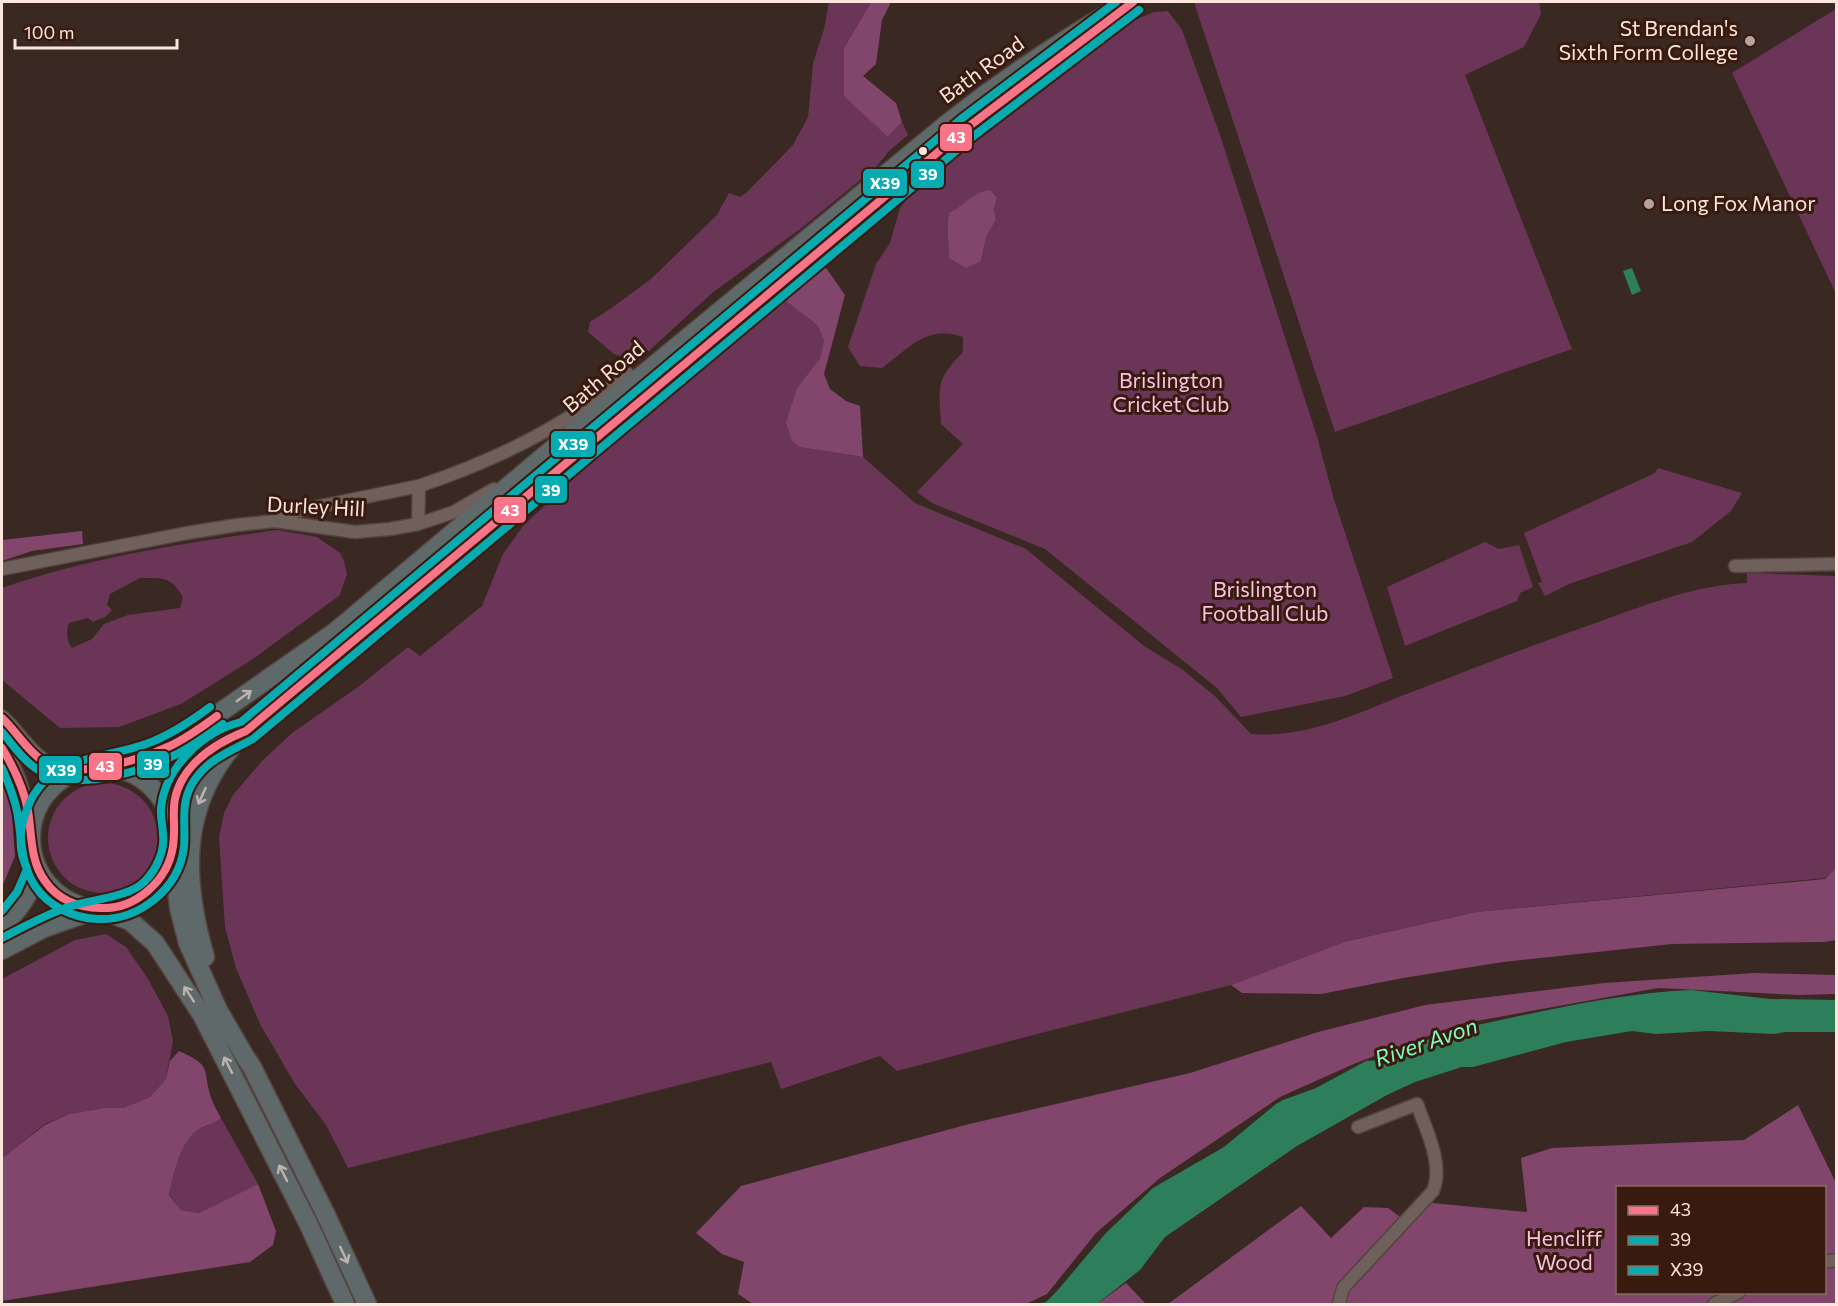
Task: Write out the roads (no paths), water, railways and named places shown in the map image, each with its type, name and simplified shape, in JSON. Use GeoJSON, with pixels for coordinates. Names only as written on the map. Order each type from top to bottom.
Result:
{"type":"FeatureCollection","features":[{"type":"Feature","properties":{"kind":"highway","name":"Bath Road"},"geometry":{"type":"LineString","coordinates":[[171,819],[176,795],[187,770],[225,738],[246,731],[872,195],[997,84],[1077,30],[1128,2]]}},
{"type":"Feature","properties":{"kind":"highway","name":"Bath Road"},"geometry":{"type":"LineString","coordinates":[[92,768],[150,754],[182,739],[345,624],[543,457],[872,195],[993,108],[1133,2]]}},
{"type":"Feature","properties":{"kind":"highway"},"geometry":{"type":"LineString","coordinates":[[244,1056],[224,1011],[204,956],[196,925],[190,874],[192,826],[198,802],[214,768],[246,731]]}},
{"type":"Feature","properties":{"kind":"highway"},"geometry":{"type":"LineString","coordinates":[[344,1302],[309,1225],[202,1015],[155,943],[130,921],[71,903],[58,895],[38,869],[31,842],[33,820],[43,798],[61,780],[92,768],[125,771],[146,781],[160,796],[171,819],[183,928],[207,987],[252,1067],[326,1215],[365,1300]]}},
{"type":"Feature","properties":{"kind":"highway"},"geometry":{"type":"LineString","coordinates":[[2,950],[44,928],[98,910],[116,908],[143,896],[162,877],[173,847]]}},
{"type":"Feature","properties":{"kind":"highway"},"geometry":{"type":"LineString","coordinates":[[2,925],[28,895],[38,869]]}},
{"type":"Feature","properties":{"kind":"main road"},"geometry":{"type":"LineString","coordinates":[[2,718],[38,757],[48,764],[58,768],[92,768]]}},
{"type":"Feature","properties":{"kind":"main road"},"geometry":{"type":"LineString","coordinates":[[2,748],[21,784],[29,818],[31,842]]}},
{"type":"Feature","properties":{"kind":"street"},"geometry":{"type":"LineString","coordinates":[[275,521],[297,510],[419,486],[460,470],[547,430],[585,407],[628,374]]}},
{"type":"Feature","properties":{"kind":"street","name":"Durley Hill"},"geometry":{"type":"LineString","coordinates":[[2,569],[187,533],[275,521],[355,532],[418,524],[454,512],[543,457]]}},
{"type":"Feature","properties":{"kind":"street"},"geometry":{"type":"LineString","coordinates":[[418,524],[419,486]]}},
{"type":"Feature","properties":{"kind":"street"},"geometry":{"type":"LineString","coordinates":[[1736,566],[1836,564]]}},
{"type":"Feature","properties":{"kind":"street"},"geometry":{"type":"LineString","coordinates":[[1339,1305],[1343,1288],[1433,1191],[1437,1182],[1436,1162],[1417,1104],[1358,1127]]}},
{"type":"Feature","properties":{"kind":"street"},"geometry":{"type":"LineString","coordinates":[[1714,1305],[1737,1294]]}},
{"type":"Feature","properties":{"kind":"water"},"geometry":{"type":"Polygon","coordinates":[[[1632,268],[1641,291],[1632,295],[1623,271],[1632,268]]]}},
{"type":"Feature","properties":{"kind":"water","name":"River Avon"},"geometry":{"type":"Polygon","coordinates":[[[1691,990],[1770,999],[1836,1000],[1836,1032],[1774,1034],[1709,1031],[1656,1034],[1632,1031],[1566,1042],[1473,1067],[1462,1067],[1415,1082],[1387,1095],[1297,1146],[1165,1237],[1140,1270],[1097,1304],[1038,1304],[1046,1302],[1057,1291],[1106,1233],[1153,1188],[1224,1147],[1283,1100],[1316,1088],[1366,1061],[1384,1060],[1440,1033],[1596,1001],[1691,990]]]}},
{"type":"Feature","properties":{"kind":"place","name":"St Brendan's Sixth Form College"},"geometry":{"type":"Point","coordinates":[1750,41]}},
{"type":"Feature","properties":{"kind":"place","name":"Long Fox Manor"},"geometry":{"type":"Point","coordinates":[1649,204]}},
{"type":"Feature","properties":{"kind":"park label","name":"Brislington Cricket Club"},"geometry":{"type":"Point","coordinates":[1171,393]}},
{"type":"Feature","properties":{"kind":"park label","name":"Brislington Football Club"},"geometry":{"type":"Point","coordinates":[1265,602]}},
{"type":"Feature","properties":{"kind":"park label","name":"Hencliff Wood"},"geometry":{"type":"Point","coordinates":[1564,1251]}}]}
